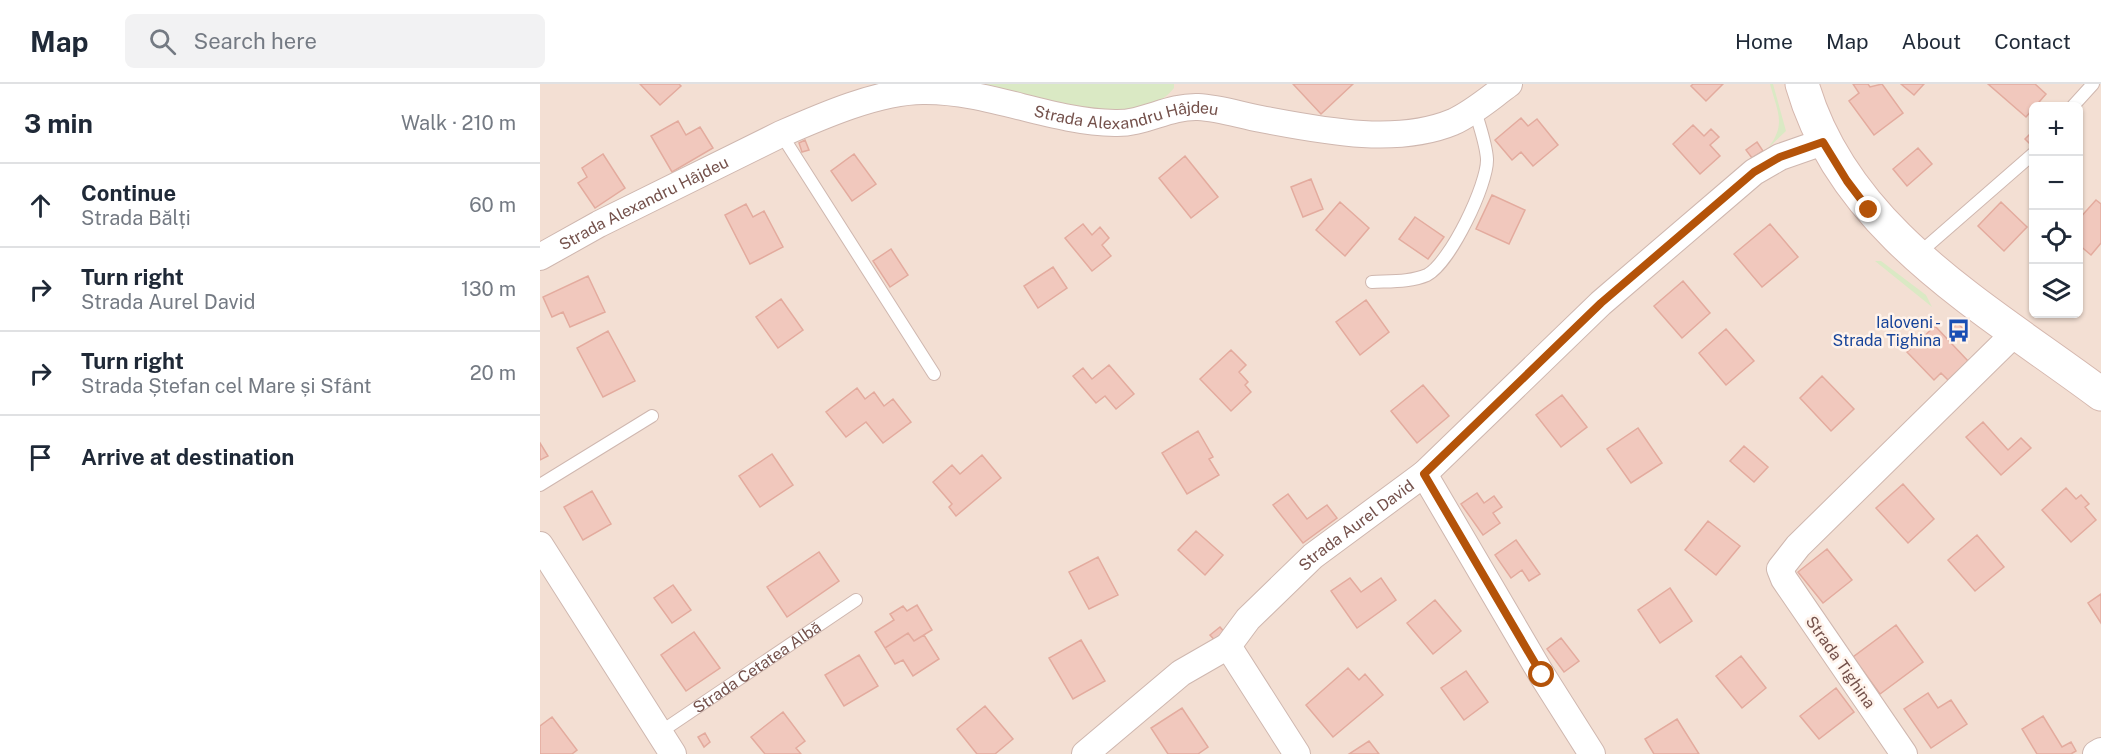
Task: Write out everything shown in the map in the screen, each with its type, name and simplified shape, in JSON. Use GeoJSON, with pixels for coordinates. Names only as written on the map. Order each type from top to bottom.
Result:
{"type":"FeatureCollection","features":[{"type":"Feature","properties":{"kind":"main road"},"geometry":{"type":"LineString","coordinates":[[1802,84],[1823,142],[1847,181],[1869,210],[1917,255],[2016,332],[2098,387]]}},
{"type":"Feature","properties":{"kind":"street","name":"Strada Alexandru Hâjdeu"},"geometry":{"type":"LineString","coordinates":[[540,257],[599,224],[781,134],[860,105],[907,92],[925,90],[967,95],[1081,120],[1116,124],[1137,121],[1180,108],[1200,107],[1344,131],[1392,134],[1435,129],[1475,110],[1509,84]]}},
{"type":"Feature","properties":{"kind":"street","name":"Strada Aurel David"},"geometry":{"type":"LineString","coordinates":[[1085,754],[1181,673],[1228,646],[1248,619],[1313,556],[1424,474],[1601,303],[1754,172],[1780,157],[1823,142]]}},
{"type":"Feature","properties":{"kind":"street","name":"Strada Tighina"},"geometry":{"type":"LineString","coordinates":[[1904,754],[1784,579],[1780,569],[1798,546],[2016,332]]}},
{"type":"Feature","properties":{"kind":"street"},"geometry":{"type":"LineString","coordinates":[[1424,474],[1592,754]]}},
{"type":"Feature","properties":{"kind":"street","name":"Strada Cetatea Albă"},"geometry":{"type":"LineString","coordinates":[[540,545],[666,743]]}},
{"type":"Feature","properties":{"kind":"street"},"geometry":{"type":"LineString","coordinates":[[1228,646],[1297,754]]}},
{"type":"Feature","properties":{"kind":"street"},"geometry":{"type":"LineString","coordinates":[[2096,754],[2101,751]]}},
{"type":"Feature","properties":{"kind":"lane"},"geometry":{"type":"LineString","coordinates":[[2077,102],[2093,84]]}},
{"type":"Feature","properties":{"kind":"lane"},"geometry":{"type":"LineString","coordinates":[[1372,282],[1407,280],[1426,275],[1440,266],[1449,253],[1482,181],[1487,160],[1475,110]]}},
{"type":"Feature","properties":{"kind":"lane"},"geometry":{"type":"LineString","coordinates":[[781,134],[934,374]]}},
{"type":"Feature","properties":{"kind":"lane"},"geometry":{"type":"LineString","coordinates":[[1917,255],[2031,156]]}},
{"type":"Feature","properties":{"kind":"lane"},"geometry":{"type":"LineString","coordinates":[[540,485],[652,416]]}},
{"type":"Feature","properties":{"kind":"lane","name":"Strada Cetatea Albă"},"geometry":{"type":"LineString","coordinates":[[666,743],[856,600]]}},
{"type":"Feature","properties":{"kind":"shaded area"},"geometry":{"type":"Polygon","coordinates":[[[540,84],[2101,84],[2101,754],[540,754],[540,84]]]}},
{"type":"Feature","properties":{"kind":"green space"},"geometry":{"type":"Polygon","coordinates":[[[972,84],[1174,84],[1174,88],[1149,106],[1128,112],[1097,113],[972,84]]]}},
{"type":"Feature","properties":{"kind":"green space"},"geometry":{"type":"Polygon","coordinates":[[[1770,84],[1773,84],[1786,131],[1768,148],[1779,124],[1770,84]]]}},
{"type":"Feature","properties":{"kind":"green space"},"geometry":{"type":"Polygon","coordinates":[[[1875,261],[1881,261],[1926,295],[1932,307],[1875,261]]]}},
{"type":"Feature","properties":{"kind":"building"},"geometry":{"type":"Polygon","coordinates":[[[640,84],[679,84],[681,86],[660,105],[640,84]]]}},
{"type":"Feature","properties":{"kind":"building"},"geometry":{"type":"Polygon","coordinates":[[[1293,84],[1353,84],[1321,114],[1293,84]]]}},
{"type":"Feature","properties":{"kind":"building"},"geometry":{"type":"Polygon","coordinates":[[[1693,84],[1723,84],[1706,101],[1691,86],[1693,84]]]}},
{"type":"Feature","properties":{"kind":"building"},"geometry":{"type":"Polygon","coordinates":[[[1853,84],[1868,84],[1870,87],[1882,84],[1903,113],[1874,135],[1849,101],[1859,93],[1853,84]]]}},
{"type":"Feature","properties":{"kind":"building"},"geometry":{"type":"Polygon","coordinates":[[[1901,84],[1924,84],[1914,95],[1901,84]]]}},
{"type":"Feature","properties":{"kind":"building"},"geometry":{"type":"Polygon","coordinates":[[[1988,84],[2035,84],[2046,94],[2039,102],[2029,102],[2029,114],[2026,117],[1988,84]]]}},
{"type":"Feature","properties":{"kind":"building"},"geometry":{"type":"Polygon","coordinates":[[[1521,118],[1528,126],[1537,119],[1558,145],[1533,166],[1521,152],[1512,160],[1495,140],[1521,118]]]}},
{"type":"Feature","properties":{"kind":"building"},"geometry":{"type":"Polygon","coordinates":[[[678,121],[686,135],[700,127],[713,148],[672,172],[651,136],[678,121]]]}},
{"type":"Feature","properties":{"kind":"building"},"geometry":{"type":"Polygon","coordinates":[[[1693,125],[1704,136],[1711,129],[1719,137],[1710,145],[1720,156],[1700,174],[1673,144],[1693,125]]]}},
{"type":"Feature","properties":{"kind":"building"},"geometry":{"type":"Polygon","coordinates":[[[805,140],[809,150],[802,152],[799,143],[805,140]]]}},
{"type":"Feature","properties":{"kind":"building"},"geometry":{"type":"Polygon","coordinates":[[[1757,142],[1763,151],[1752,158],[1746,150],[1757,142]]]}},
{"type":"Feature","properties":{"kind":"building"},"geometry":{"type":"Polygon","coordinates":[[[1918,148],[1932,164],[1907,186],[1893,169],[1918,148]]]}},
{"type":"Feature","properties":{"kind":"building"},"geometry":{"type":"Polygon","coordinates":[[[603,154],[625,188],[595,208],[578,183],[587,177],[582,168],[603,154]]]}},
{"type":"Feature","properties":{"kind":"building"},"geometry":{"type":"Polygon","coordinates":[[[854,154],[876,184],[852,201],[831,171],[854,154]]]}},
{"type":"Feature","properties":{"kind":"building"},"geometry":{"type":"Polygon","coordinates":[[[1185,156],[1218,197],[1191,218],[1159,178],[1185,156]]]}},
{"type":"Feature","properties":{"kind":"building"},"geometry":{"type":"Polygon","coordinates":[[[1311,179],[1323,209],[1303,217],[1291,187],[1311,179]]]}},
{"type":"Feature","properties":{"kind":"building"},"geometry":{"type":"Polygon","coordinates":[[[1492,195],[1525,210],[1509,244],[1476,229],[1492,195]]]}},
{"type":"Feature","properties":{"kind":"building"},"geometry":{"type":"Polygon","coordinates":[[[2096,200],[2101,204],[2101,243],[2091,255],[2083,248],[2083,214],[2096,200]]]}},
{"type":"Feature","properties":{"kind":"building"},"geometry":{"type":"Polygon","coordinates":[[[1340,202],[1369,228],[1345,256],[1316,230],[1340,202]]]}},
{"type":"Feature","properties":{"kind":"building"},"geometry":{"type":"Polygon","coordinates":[[[2001,202],[2027,227],[2004,251],[1978,226],[2001,202]]]}},
{"type":"Feature","properties":{"kind":"building"},"geometry":{"type":"Polygon","coordinates":[[[746,204],[753,217],[764,211],[783,247],[750,264],[725,215],[746,204]]]}},
{"type":"Feature","properties":{"kind":"building"},"geometry":{"type":"Polygon","coordinates":[[[1415,217],[1444,237],[1428,259],[1399,239],[1415,217]]]}},
{"type":"Feature","properties":{"kind":"building"},"geometry":{"type":"Polygon","coordinates":[[[1083,224],[1092,235],[1100,227],[1109,238],[1102,245],[1111,256],[1092,271],[1065,238],[1083,224]]]}},
{"type":"Feature","properties":{"kind":"building"},"geometry":{"type":"Polygon","coordinates":[[[1770,224],[1798,257],[1762,287],[1734,254],[1770,224]]]}},
{"type":"Feature","properties":{"kind":"building"},"geometry":{"type":"Polygon","coordinates":[[[891,249],[908,275],[890,287],[873,261],[891,249]]]}},
{"type":"Feature","properties":{"kind":"building"},"geometry":{"type":"Polygon","coordinates":[[[1053,267],[1067,288],[1038,308],[1024,286],[1053,267]]]}},
{"type":"Feature","properties":{"kind":"building"},"geometry":{"type":"Polygon","coordinates":[[[588,276],[605,312],[570,327],[563,312],[552,317],[543,297],[588,276]]]}},
{"type":"Feature","properties":{"kind":"building"},"geometry":{"type":"Polygon","coordinates":[[[1683,281],[1710,313],[1682,338],[1654,306],[1683,281]]]}},
{"type":"Feature","properties":{"kind":"building"},"geometry":{"type":"Polygon","coordinates":[[[781,299],[803,330],[778,348],[756,317],[781,299]]]}},
{"type":"Feature","properties":{"kind":"building"},"geometry":{"type":"Polygon","coordinates":[[[1366,300],[1389,332],[1360,355],[1336,322],[1366,300]]]}},
{"type":"Feature","properties":{"kind":"building"},"geometry":{"type":"Polygon","coordinates":[[[1957,323],[1967,332],[1960,339],[1951,331],[1957,323]]]}},
{"type":"Feature","properties":{"kind":"building"},"geometry":{"type":"Polygon","coordinates":[[[1935,326],[1968,361],[1948,380],[1941,373],[1934,380],[1907,352],[1935,326]]]}},
{"type":"Feature","properties":{"kind":"building"},"geometry":{"type":"Polygon","coordinates":[[[1726,329],[1754,361],[1726,385],[1699,353],[1726,329]]]}},
{"type":"Feature","properties":{"kind":"building"},"geometry":{"type":"Polygon","coordinates":[[[608,331],[635,381],[603,397],[577,348],[608,331]]]}},
{"type":"Feature","properties":{"kind":"building"},"geometry":{"type":"Polygon","coordinates":[[[1231,350],[1246,365],[1239,372],[1248,382],[1245,385],[1251,392],[1231,411],[1200,379],[1231,350]]]}},
{"type":"Feature","properties":{"kind":"building"},"geometry":{"type":"Polygon","coordinates":[[[1109,365],[1134,394],[1116,409],[1105,396],[1096,403],[1073,376],[1083,368],[1092,379],[1109,365]]]}},
{"type":"Feature","properties":{"kind":"building"},"geometry":{"type":"Polygon","coordinates":[[[1822,376],[1854,409],[1831,431],[1800,398],[1822,376]]]}},
{"type":"Feature","properties":{"kind":"building"},"geometry":{"type":"Polygon","coordinates":[[[1423,385],[1449,416],[1417,443],[1391,411],[1423,385]]]}},
{"type":"Feature","properties":{"kind":"building"},"geometry":{"type":"Polygon","coordinates":[[[857,388],[865,399],[874,392],[884,406],[893,399],[911,422],[883,443],[866,422],[846,437],[826,412],[857,388]]]}},
{"type":"Feature","properties":{"kind":"building"},"geometry":{"type":"Polygon","coordinates":[[[1562,395],[1587,427],[1561,447],[1536,415],[1562,395]]]}},
{"type":"Feature","properties":{"kind":"building"},"geometry":{"type":"Polygon","coordinates":[[[1983,422],[2008,450],[2021,438],[2031,448],[2001,475],[1966,437],[1983,422]]]}},
{"type":"Feature","properties":{"kind":"building"},"geometry":{"type":"Polygon","coordinates":[[[1638,428],[1662,463],[1631,483],[1607,449],[1638,428]]]}},
{"type":"Feature","properties":{"kind":"building"},"geometry":{"type":"Polygon","coordinates":[[[1198,431],[1213,457],[1209,459],[1219,475],[1187,494],[1162,453],[1198,431]]]}},
{"type":"Feature","properties":{"kind":"building"},"geometry":{"type":"Polygon","coordinates":[[[540,443],[548,456],[540,460],[540,443]]]}},
{"type":"Feature","properties":{"kind":"building"},"geometry":{"type":"Polygon","coordinates":[[[1744,446],[1768,467],[1754,482],[1730,461],[1744,446]]]}},
{"type":"Feature","properties":{"kind":"building"},"geometry":{"type":"Polygon","coordinates":[[[772,454],[793,485],[760,507],[739,476],[772,454]]]}},
{"type":"Feature","properties":{"kind":"building"},"geometry":{"type":"Polygon","coordinates":[[[982,455],[1001,478],[956,516],[949,507],[952,504],[933,482],[952,465],[960,474],[982,455]]]}},
{"type":"Feature","properties":{"kind":"building"},"geometry":{"type":"Polygon","coordinates":[[[1903,484],[1934,519],[1908,543],[1876,508],[1903,484]]]}},
{"type":"Feature","properties":{"kind":"building"},"geometry":{"type":"Polygon","coordinates":[[[2066,488],[2076,499],[2081,495],[2089,504],[2085,507],[2096,520],[2071,542],[2042,510],[2066,488]]]}},
{"type":"Feature","properties":{"kind":"building"},"geometry":{"type":"Polygon","coordinates":[[[592,491],[611,524],[583,540],[564,507],[592,491]]]}},
{"type":"Feature","properties":{"kind":"building"},"geometry":{"type":"Polygon","coordinates":[[[1477,493],[1484,503],[1494,496],[1502,507],[1493,513],[1500,523],[1483,535],[1461,504],[1477,493]]]}},
{"type":"Feature","properties":{"kind":"building"},"geometry":{"type":"Polygon","coordinates":[[[1288,494],[1307,519],[1327,505],[1337,518],[1303,543],[1273,505],[1288,494]]]}},
{"type":"Feature","properties":{"kind":"building"},"geometry":{"type":"Polygon","coordinates":[[[1708,521],[1740,546],[1716,575],[1685,550],[1708,521]]]}},
{"type":"Feature","properties":{"kind":"building"},"geometry":{"type":"Polygon","coordinates":[[[1196,531],[1223,555],[1205,575],[1178,550],[1196,531]]]}},
{"type":"Feature","properties":{"kind":"building"},"geometry":{"type":"Polygon","coordinates":[[[1977,535],[2004,567],[1975,591],[1948,560],[1977,535]]]}},
{"type":"Feature","properties":{"kind":"building"},"geometry":{"type":"Polygon","coordinates":[[[1516,540],[1540,574],[1529,581],[1522,570],[1511,578],[1495,555],[1516,540]]]}},
{"type":"Feature","properties":{"kind":"building"},"geometry":{"type":"Polygon","coordinates":[[[1827,549],[1852,580],[1823,603],[1798,572],[1827,549]]]}},
{"type":"Feature","properties":{"kind":"building"},"geometry":{"type":"Polygon","coordinates":[[[819,552],[839,581],[787,617],[767,587],[819,552]]]}},
{"type":"Feature","properties":{"kind":"building"},"geometry":{"type":"Polygon","coordinates":[[[1098,557],[1118,595],[1089,609],[1069,572],[1098,557]]]}},
{"type":"Feature","properties":{"kind":"building"},"geometry":{"type":"Polygon","coordinates":[[[1350,578],[1361,592],[1381,578],[1396,600],[1357,628],[1331,591],[1350,578]]]}},
{"type":"Feature","properties":{"kind":"building"},"geometry":{"type":"Polygon","coordinates":[[[673,585],[691,610],[672,623],[654,598],[673,585]]]}},
{"type":"Feature","properties":{"kind":"building"},"geometry":{"type":"Polygon","coordinates":[[[1670,588],[1692,621],[1660,643],[1638,610],[1670,588]]]}},
{"type":"Feature","properties":{"kind":"building"},"geometry":{"type":"Polygon","coordinates":[[[2101,594],[2101,623],[2088,603],[2101,594]]]}},
{"type":"Feature","properties":{"kind":"building"},"geometry":{"type":"Polygon","coordinates":[[[1435,600],[1461,631],[1433,654],[1407,623],[1435,600]]]}},
{"type":"Feature","properties":{"kind":"building"},"geometry":{"type":"Polygon","coordinates":[[[917,605],[932,630],[914,641],[908,633],[885,648],[875,632],[894,620],[890,614],[903,606],[907,611],[917,605]]]}},
{"type":"Feature","properties":{"kind":"building"},"geometry":{"type":"Polygon","coordinates":[[[1896,625],[1923,662],[1880,694],[1853,657],[1896,625]]]}},
{"type":"Feature","properties":{"kind":"building"},"geometry":{"type":"Polygon","coordinates":[[[1220,627],[1227,635],[1218,644],[1210,635],[1220,627]]]}},
{"type":"Feature","properties":{"kind":"building"},"geometry":{"type":"Polygon","coordinates":[[[694,632],[720,668],[686,691],[661,655],[694,632]]]}},
{"type":"Feature","properties":{"kind":"building"},"geometry":{"type":"Polygon","coordinates":[[[908,633],[914,641],[924,635],[939,659],[913,676],[903,660],[895,664],[885,648],[908,633]]]}},
{"type":"Feature","properties":{"kind":"building"},"geometry":{"type":"Polygon","coordinates":[[[1561,638],[1579,661],[1564,672],[1547,649],[1561,638]]]}},
{"type":"Feature","properties":{"kind":"building"},"geometry":{"type":"Polygon","coordinates":[[[1081,640],[1105,681],[1073,699],[1049,658],[1081,640]]]}},
{"type":"Feature","properties":{"kind":"building"},"geometry":{"type":"Polygon","coordinates":[[[859,655],[878,686],[844,706],[825,675],[859,655]]]}},
{"type":"Feature","properties":{"kind":"building"},"geometry":{"type":"Polygon","coordinates":[[[1741,656],[1766,688],[1742,708],[1716,676],[1741,656]]]}},
{"type":"Feature","properties":{"kind":"building"},"geometry":{"type":"Polygon","coordinates":[[[1348,668],[1359,680],[1365,674],[1383,695],[1333,737],[1306,705],[1348,668]]]}},
{"type":"Feature","properties":{"kind":"building"},"geometry":{"type":"Polygon","coordinates":[[[1466,671],[1488,702],[1464,720],[1441,688],[1466,671]]]}},
{"type":"Feature","properties":{"kind":"building"},"geometry":{"type":"Polygon","coordinates":[[[1836,688],[1854,712],[1819,739],[1800,716],[1836,688]]]}},
{"type":"Feature","properties":{"kind":"building"},"geometry":{"type":"Polygon","coordinates":[[[1928,693],[1938,708],[1951,700],[1967,724],[1931,748],[1904,709],[1928,693]]]}},
{"type":"Feature","properties":{"kind":"building"},"geometry":{"type":"Polygon","coordinates":[[[985,706],[1013,739],[995,754],[977,754],[957,729],[985,706]]]}},
{"type":"Feature","properties":{"kind":"building"},"geometry":{"type":"Polygon","coordinates":[[[1182,708],[1208,747],[1198,754],[1168,754],[1151,728],[1182,708]]]}},
{"type":"Feature","properties":{"kind":"building"},"geometry":{"type":"Polygon","coordinates":[[[783,712],[805,741],[796,748],[801,754],[765,754],[751,737],[783,712]]]}},
{"type":"Feature","properties":{"kind":"building"},"geometry":{"type":"Polygon","coordinates":[[[2043,716],[2062,747],[2071,742],[2076,751],[2071,754],[2037,754],[2022,729],[2043,716]]]}},
{"type":"Feature","properties":{"kind":"building"},"geometry":{"type":"Polygon","coordinates":[[[552,717],[577,750],[572,754],[540,754],[540,726],[552,717]]]}},
{"type":"Feature","properties":{"kind":"building"},"geometry":{"type":"Polygon","coordinates":[[[1677,719],[1699,754],[1654,754],[1645,739],[1677,719]]]}},
{"type":"Feature","properties":{"kind":"building"},"geometry":{"type":"Polygon","coordinates":[[[705,733],[710,742],[704,747],[698,737],[705,733]]]}},
{"type":"Feature","properties":{"kind":"building"},"geometry":{"type":"Polygon","coordinates":[[[1369,741],[1379,754],[1349,754],[1369,741]]]}},
{"type":"Feature","properties":{"kind":"place","name":"Ialoveni - Strada Tighina"},"geometry":{"type":"Point","coordinates":[1959,331]}},
{"type":"Feature","properties":{"kind":"route"},"geometry":{"type":"LineString","coordinates":[[1542,675],[1424,474],[1601,303],[1667,244],[1754,172],[1780,157],[1823,142],[1847,181],[1869,210]]}}]}
